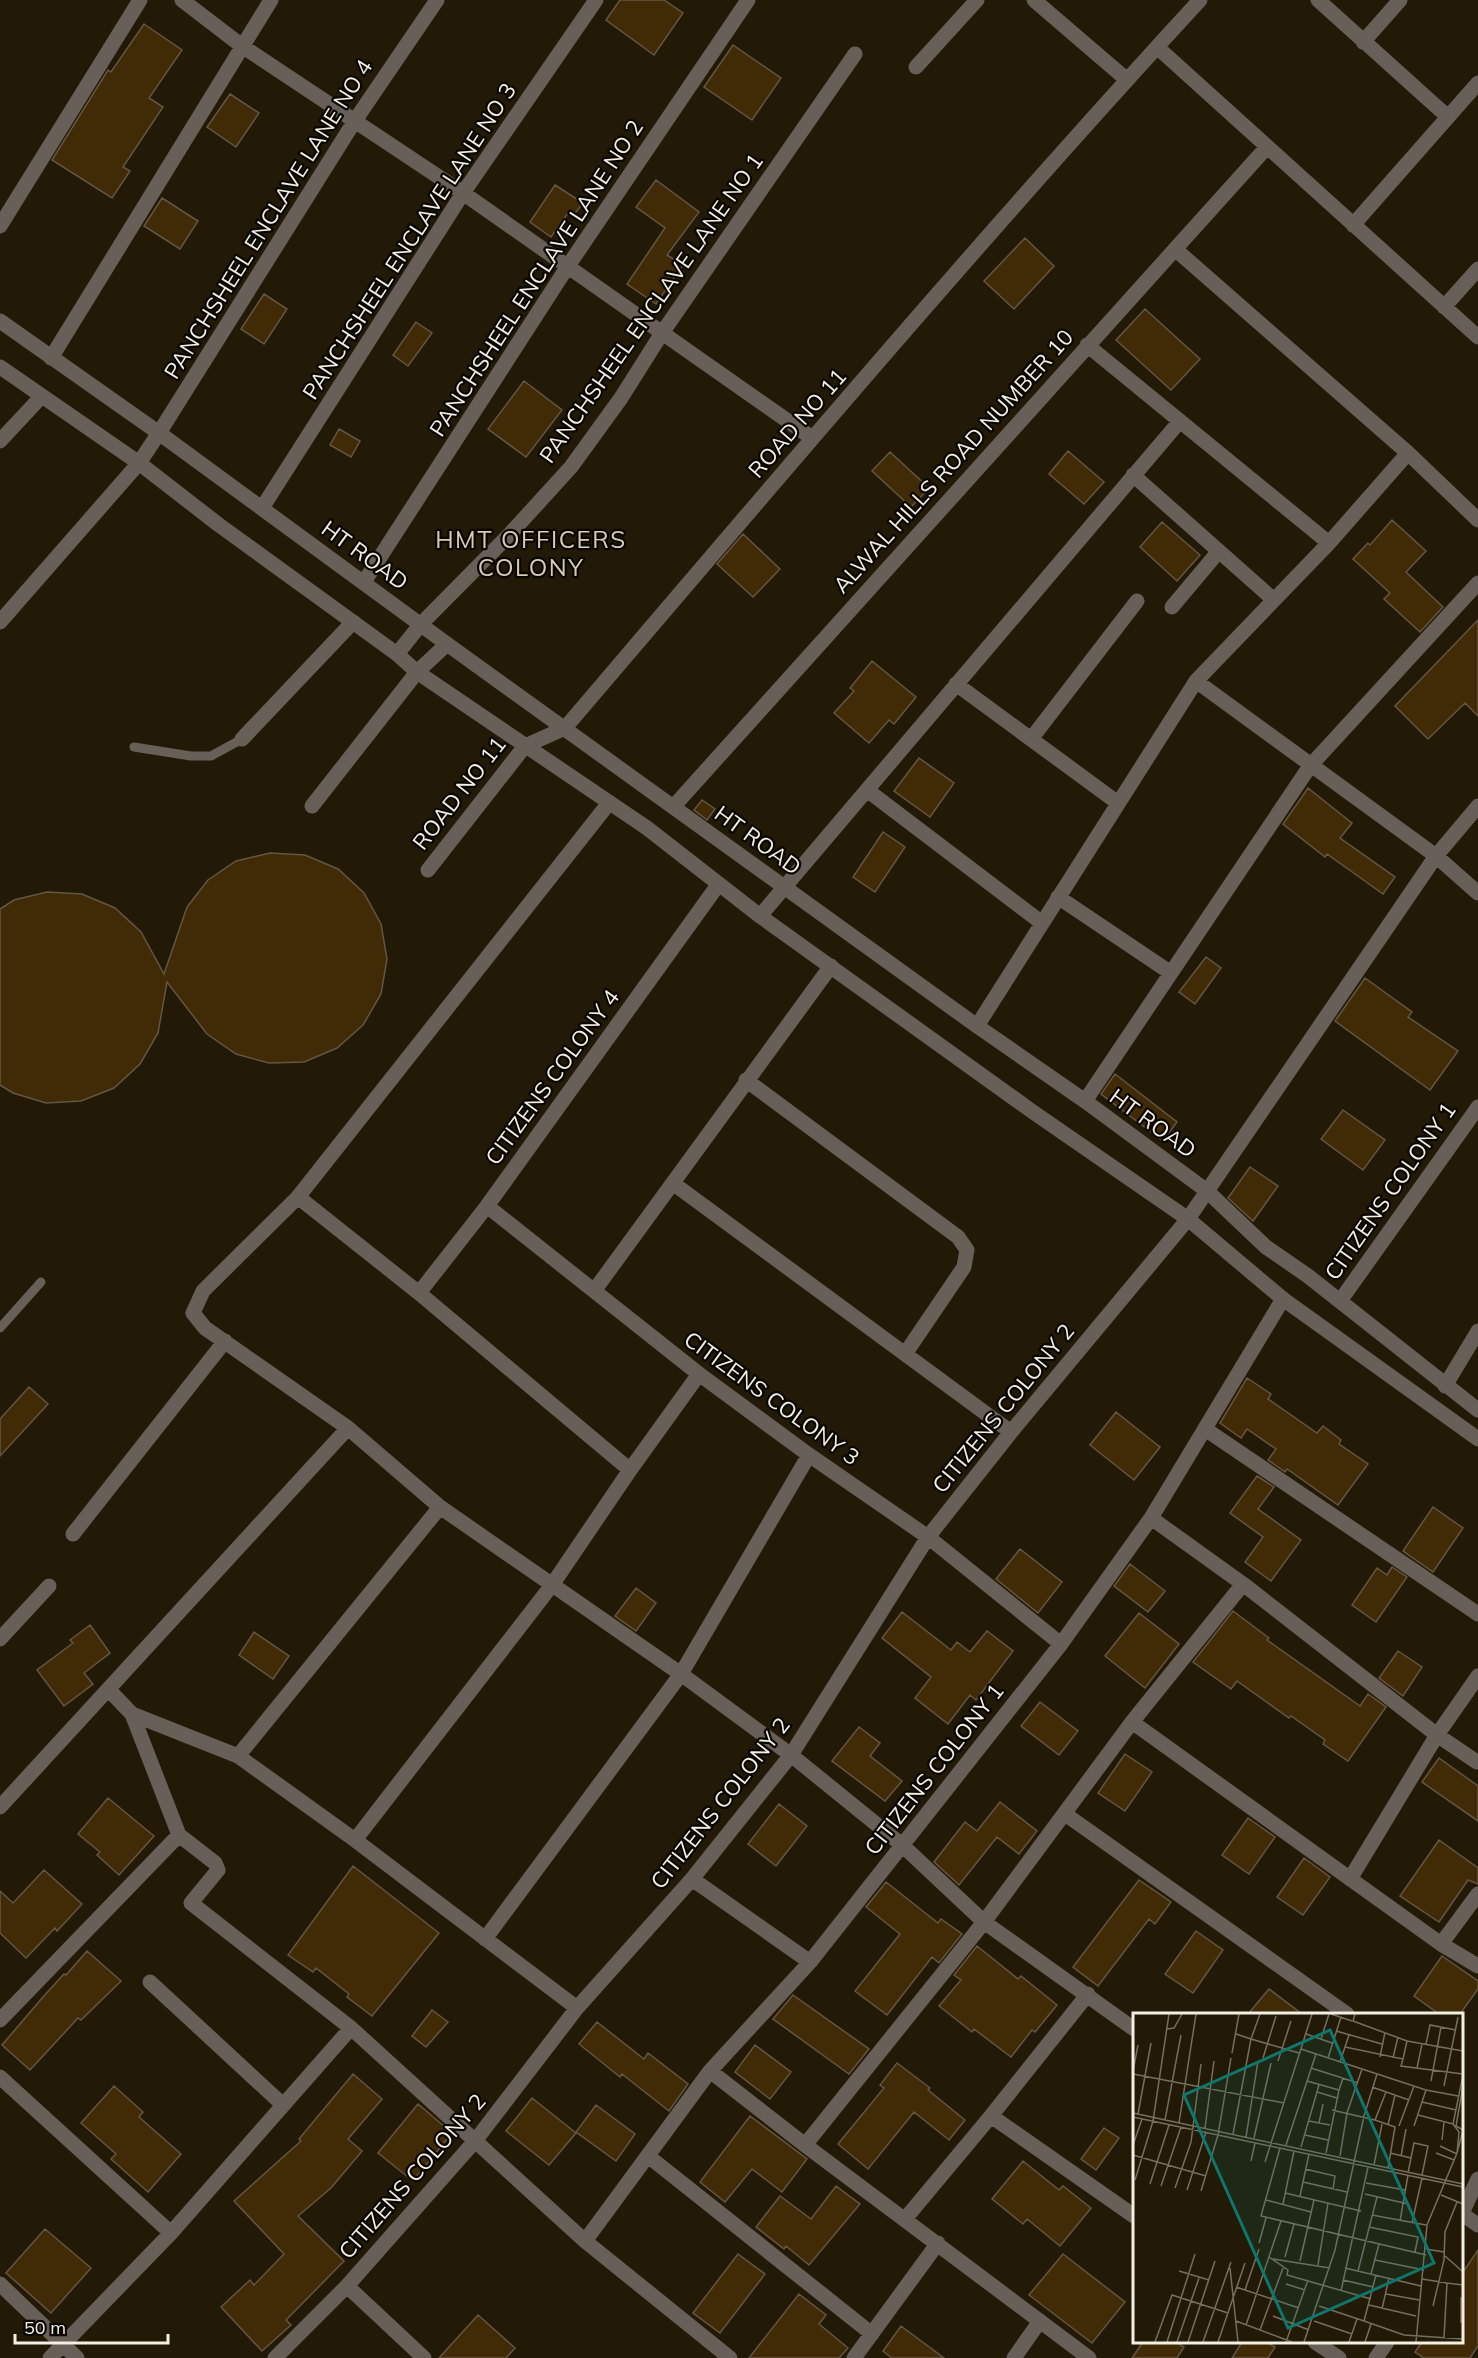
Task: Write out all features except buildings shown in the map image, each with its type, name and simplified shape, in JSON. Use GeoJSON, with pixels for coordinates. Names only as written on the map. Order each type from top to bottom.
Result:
{"type":"FeatureCollection","features":[{"type":"Feature","properties":{"kind":"street"},"geometry":{"type":"LineString","coordinates":[[0,226],[140,0]]}},
{"type":"Feature","properties":{"kind":"street"},"geometry":{"type":"LineString","coordinates":[[182,0],[242,46],[463,193],[812,438]]}},
{"type":"Feature","properties":{"kind":"street"},"geometry":{"type":"LineString","coordinates":[[51,358],[271,0]]}},
{"type":"Feature","properties":{"kind":"street","name":"PANCHSHEEL ENCLAVE LANE NO 4"},"geometry":{"type":"LineString","coordinates":[[0,622],[138,463],[354,122],[437,0]]}},
{"type":"Feature","properties":{"kind":"street","name":"PANCHSHEEL ENCLAVE LANE NO 3"},"geometry":{"type":"LineString","coordinates":[[262,508],[463,193],[596,0]]}},
{"type":"Feature","properties":{"kind":"street","name":"PANCHSHEEL ENCLAVE LANE NO 2"},"geometry":{"type":"LineString","coordinates":[[364,582],[568,266],[748,0]]}},
{"type":"Feature","properties":{"kind":"street"},"geometry":{"type":"LineString","coordinates":[[916,67],[977,0]]}},
{"type":"Feature","properties":{"kind":"street"},"geometry":{"type":"LineString","coordinates":[[1034,0],[1126,79]]}},
{"type":"Feature","properties":{"kind":"street","name":"ROAD NO 11"},"geometry":{"type":"LineString","coordinates":[[428,870],[525,746],[565,728],[812,438],[1126,79],[1200,0]]}},
{"type":"Feature","properties":{"kind":"street"},"geometry":{"type":"LineString","coordinates":[[1318,0],[1448,117]]}},
{"type":"Feature","properties":{"kind":"street"},"geometry":{"type":"LineString","coordinates":[[1363,42],[1400,0]]}},
{"type":"Feature","properties":{"kind":"street"},"geometry":{"type":"LineString","coordinates":[[1157,47],[1478,337]]}},
{"type":"Feature","properties":{"kind":"street","name":"PANCHSHEEL ENCLAVE LANE NO 1"},"geometry":{"type":"LineString","coordinates":[[397,654],[421,624],[509,535],[571,467],[621,398],[662,333],[855,54]]}},
{"type":"Feature","properties":{"kind":"street"},"geometry":{"type":"LineString","coordinates":[[1353,225],[1478,83]]}},
{"type":"Feature","properties":{"kind":"street","name":"ALWAL HILLS ROAD NUMBER 10"},"geometry":{"type":"LineString","coordinates":[[674,806],[1267,147]]}},
{"type":"Feature","properties":{"kind":"street"},"geometry":{"type":"LineString","coordinates":[[1175,249],[1408,453],[1478,520]]}},
{"type":"Feature","properties":{"kind":"street"},"geometry":{"type":"LineString","coordinates":[[1444,307],[1478,269]]}},
{"type":"Feature","properties":{"kind":"street","name":"HT ROAD"},"geometry":{"type":"LineString","coordinates":[[0,321],[159,433],[977,1026],[1085,1101],[1207,1191],[1266,1247],[1340,1301],[1478,1410]]}},
{"type":"Feature","properties":{"kind":"street"},"geometry":{"type":"LineString","coordinates":[[1087,345],[1329,543]]}},
{"type":"Feature","properties":{"kind":"street"},"geometry":{"type":"LineString","coordinates":[[0,367],[138,463],[219,525],[397,654],[417,672],[647,828],[760,916],[1024,1106],[1188,1219],[1283,1299],[1478,1439]]}},
{"type":"Feature","properties":{"kind":"street"},"geometry":{"type":"LineString","coordinates":[[0,441],[41,397]]}},
{"type":"Feature","properties":{"kind":"street"},"geometry":{"type":"LineString","coordinates":[[760,916],[1180,421]]}},
{"type":"Feature","properties":{"kind":"street"},"geometry":{"type":"LineString","coordinates":[[977,1026],[1196,681],[1329,543],[1408,453]]}},
{"type":"Feature","properties":{"kind":"street"},"geometry":{"type":"LineString","coordinates":[[1133,476],[1274,600]]}},
{"type":"Feature","properties":{"kind":"street"},"geometry":{"type":"LineString","coordinates":[[1172,607],[1219,551]]}},
{"type":"Feature","properties":{"kind":"street"},"geometry":{"type":"LineString","coordinates":[[1085,1101],[1310,766],[1478,583]]}},
{"type":"Feature","properties":{"kind":"street"},"geometry":{"type":"LineString","coordinates":[[1031,739],[1137,601]]}},
{"type":"Feature","properties":{"kind":"street"},"geometry":{"type":"LineString","coordinates":[[242,739],[353,622]]}},
{"type":"Feature","properties":{"kind":"street"},"geometry":{"type":"LineString","coordinates":[[312,807],[417,672],[447,644]]}},
{"type":"Feature","properties":{"kind":"street"},"geometry":{"type":"LineString","coordinates":[[1196,681],[1436,856],[1478,892]]}},
{"type":"Feature","properties":{"kind":"street"},"geometry":{"type":"LineString","coordinates":[[956,684],[1118,804]]}},
{"type":"Feature","properties":{"kind":"street"},"geometry":{"type":"LineString","coordinates":[[867,790],[1042,923]]}},
{"type":"Feature","properties":{"kind":"street"},"geometry":{"type":"LineString","coordinates":[[609,803],[298,1197],[203,1292],[193,1313],[205,1328],[348,1428],[440,1507],[681,1674],[791,1755],[902,1845],[984,1922],[1133,2028]]}},
{"type":"Feature","properties":{"kind":"street","name":"CITIZENS COLONY 2"},"geometry":{"type":"LineString","coordinates":[[275,2358],[347,2286],[476,2141],[577,2008],[692,1879],[791,1755],[928,1537],[1011,1432],[1188,1219],[1436,856],[1478,806]]}},
{"type":"Feature","properties":{"kind":"street","name":"CITIZENS COLONY 4"},"geometry":{"type":"LineString","coordinates":[[419,1293],[487,1206],[718,885]]}},
{"type":"Feature","properties":{"kind":"street"},"geometry":{"type":"LineString","coordinates":[[1059,897],[1171,973]]}},
{"type":"Feature","properties":{"kind":"street"},"geometry":{"type":"LineString","coordinates":[[594,1291],[831,966]]}},
{"type":"Feature","properties":{"kind":"street"},"geometry":{"type":"LineString","coordinates":[[746,1080],[958,1237],[967,1250],[964,1267],[905,1354]]}},
{"type":"Feature","properties":{"kind":"street","name":"CITIZENS COLONY 1"},"geometry":{"type":"LineString","coordinates":[[1340,1301],[1478,1107]]}},
{"type":"Feature","properties":{"kind":"street"},"geometry":{"type":"LineString","coordinates":[[674,1184],[1011,1432]]}},
{"type":"Feature","properties":{"kind":"street"},"geometry":{"type":"LineString","coordinates":[[298,1197],[419,1293],[630,1470]]}},
{"type":"Feature","properties":{"kind":"street","name":"CITIZENS COLONY 3"},"geometry":{"type":"LineString","coordinates":[[487,1206],[699,1374],[808,1455],[928,1537],[1061,1644]]}},
{"type":"Feature","properties":{"kind":"street","name":"CITIZENS COLONY 1"},"geometry":{"type":"LineString","coordinates":[[585,2241],[710,2071],[810,1962],[1061,1644],[1151,1518],[1283,1299]]}},
{"type":"Feature","properties":{"kind":"street"},"geometry":{"type":"LineString","coordinates":[[1445,1386],[1478,1331]]}},
{"type":"Feature","properties":{"kind":"street"},"geometry":{"type":"LineString","coordinates":[[73,1533],[225,1341]]}},
{"type":"Feature","properties":{"kind":"street"},"geometry":{"type":"LineString","coordinates":[[355,1840],[552,1585],[699,1374]]}},
{"type":"Feature","properties":{"kind":"street"},"geometry":{"type":"LineString","coordinates":[[0,1807],[348,1428]]}},
{"type":"Feature","properties":{"kind":"street"},"geometry":{"type":"LineString","coordinates":[[1205,1429],[1478,1614]]}},
{"type":"Feature","properties":{"kind":"street"},"geometry":{"type":"LineString","coordinates":[[485,1940],[681,1674],[808,1455]]}},
{"type":"Feature","properties":{"kind":"street"},"geometry":{"type":"LineString","coordinates":[[238,1756],[440,1507]]}},
{"type":"Feature","properties":{"kind":"street"},"geometry":{"type":"LineString","coordinates":[[1151,1518],[1243,1584],[1437,1736],[1477,1762]]}},
{"type":"Feature","properties":{"kind":"street"},"geometry":{"type":"LineString","coordinates":[[805,2145],[984,1922],[1132,1722],[1243,1584]]}},
{"type":"Feature","properties":{"kind":"street"},"geometry":{"type":"LineString","coordinates":[[0,1639],[49,1586]]}},
{"type":"Feature","properties":{"kind":"street"},"geometry":{"type":"LineString","coordinates":[[1350,1879],[1437,1736],[1478,1676]]}},
{"type":"Feature","properties":{"kind":"street"},"geometry":{"type":"LineString","coordinates":[[109,1690],[132,1714],[179,1835],[215,1863],[218,1870],[191,1903],[351,2028],[585,2241],[730,2358]]}},
{"type":"Feature","properties":{"kind":"street"},"geometry":{"type":"LineString","coordinates":[[132,1714],[238,1756],[355,1840],[577,2008]]}},
{"type":"Feature","properties":{"kind":"street"},"geometry":{"type":"LineString","coordinates":[[1132,1722],[1441,1944],[1478,1966]]}},
{"type":"Feature","properties":{"kind":"street"},"geometry":{"type":"LineString","coordinates":[[1065,1814],[1346,2013]]}},
{"type":"Feature","properties":{"kind":"street"},"geometry":{"type":"LineString","coordinates":[[0,2020],[179,1835]]}},
{"type":"Feature","properties":{"kind":"street"},"geometry":{"type":"LineString","coordinates":[[692,1879],[810,1962]]}},
{"type":"Feature","properties":{"kind":"street"},"geometry":{"type":"LineString","coordinates":[[1441,1944],[1478,1894]]}},
{"type":"Feature","properties":{"kind":"street"},"geometry":{"type":"LineString","coordinates":[[150,1982],[282,2104]]}},
{"type":"Feature","properties":{"kind":"street"},"geometry":{"type":"LineString","coordinates":[[905,2219],[1088,1994]]}},
{"type":"Feature","properties":{"kind":"street"},"geometry":{"type":"LineString","coordinates":[[50,2358],[171,2233],[351,2028]]}},
{"type":"Feature","properties":{"kind":"street"},"geometry":{"type":"LineString","coordinates":[[710,2071],[1089,2358]]}},
{"type":"Feature","properties":{"kind":"street"},"geometry":{"type":"LineString","coordinates":[[0,2077],[171,2233]]}},
{"type":"Feature","properties":{"kind":"street"},"geometry":{"type":"LineString","coordinates":[[991,2116],[1133,2215]]}},
{"type":"Feature","properties":{"kind":"street"},"geometry":{"type":"LineString","coordinates":[[648,2156],[872,2334]]}},
{"type":"Feature","properties":{"kind":"street"},"geometry":{"type":"LineString","coordinates":[[1463,2210],[1478,2179]]}},
{"type":"Feature","properties":{"kind":"street"},"geometry":{"type":"LineString","coordinates":[[1463,2215],[1478,2225]]}},
{"type":"Feature","properties":{"kind":"street"},"geometry":{"type":"LineString","coordinates":[[854,2358],[938,2243]]}},
{"type":"Feature","properties":{"kind":"street"},"geometry":{"type":"LineString","coordinates":[[0,2284],[77,2358]]}},
{"type":"Feature","properties":{"kind":"street"},"geometry":{"type":"LineString","coordinates":[[347,2286],[424,2358]]}},
{"type":"Feature","properties":{"kind":"street"},"geometry":{"type":"LineString","coordinates":[[1014,2358],[1041,2321]]}},
{"type":"Feature","properties":{"kind":"street"},"geometry":{"type":"LineString","coordinates":[[1316,2343],[1339,2358]]}},
{"type":"Feature","properties":{"kind":"street"},"geometry":{"type":"LineString","coordinates":[[1376,2358],[1386,2343]]}},
{"type":"Feature","properties":{"kind":"lane"},"geometry":{"type":"LineString","coordinates":[[134,747],[191,756],[211,756],[242,739]]}},
{"type":"Feature","properties":{"kind":"lane"},"geometry":{"type":"LineString","coordinates":[[0,1328],[42,1282]]}},
{"type":"Feature","properties":{"kind":"district","name":"HMT OFFICERS COLONY"},"geometry":{"type":"Point","coordinates":[531,554]}}]}
